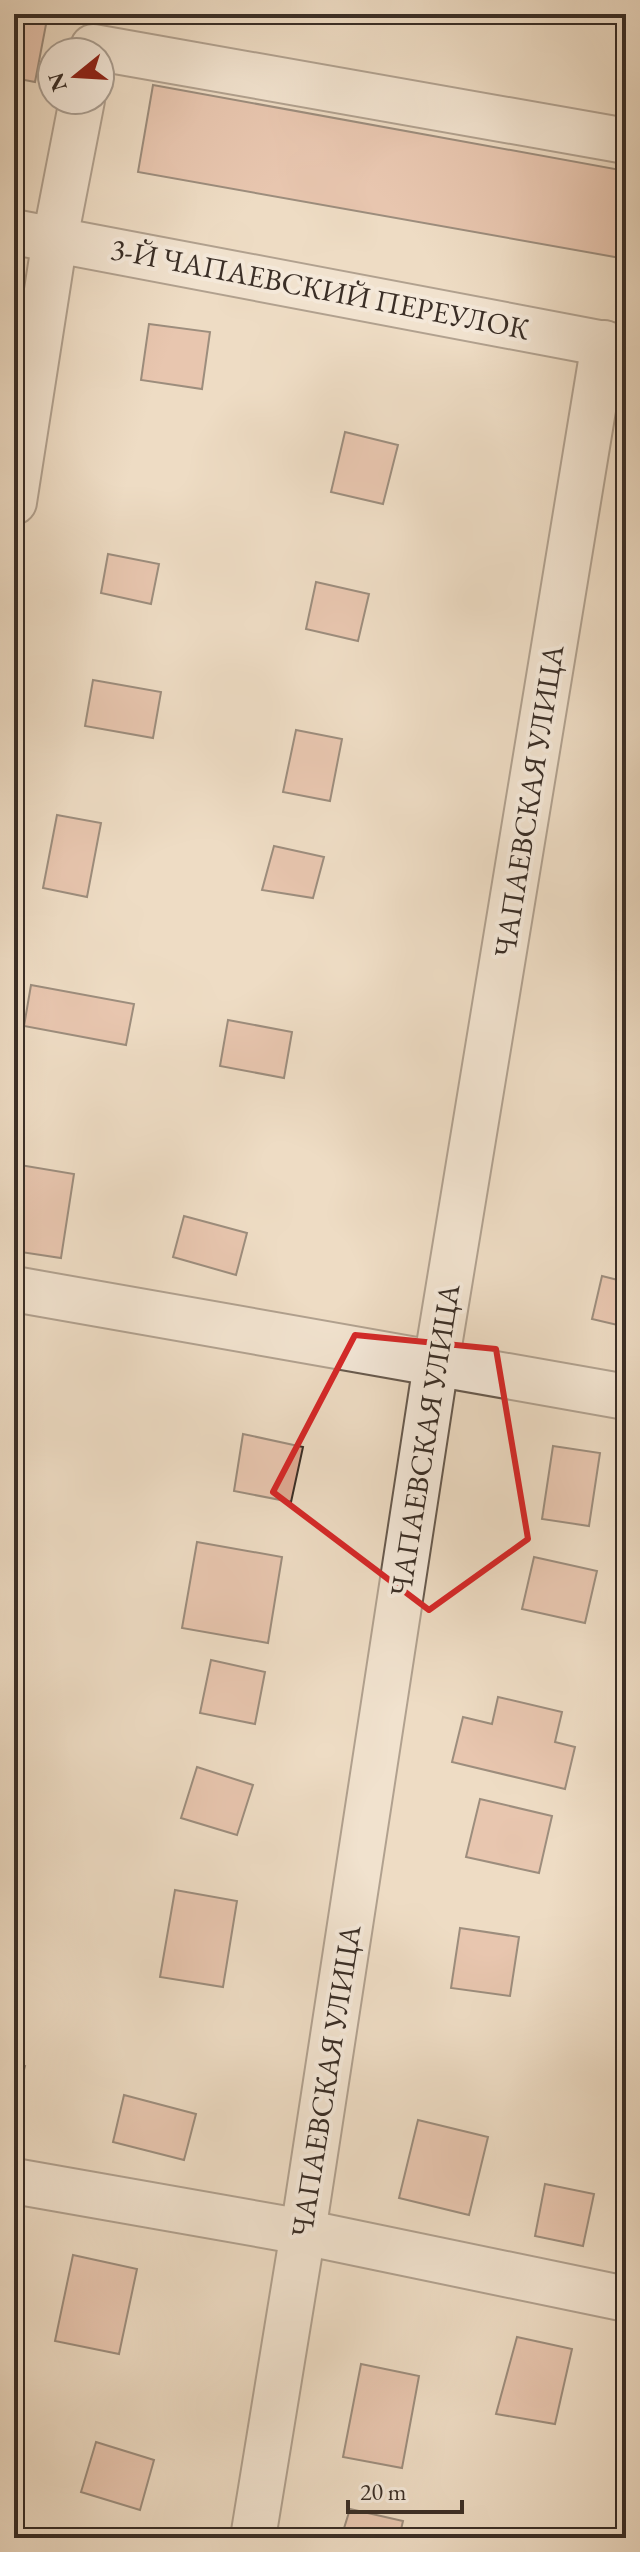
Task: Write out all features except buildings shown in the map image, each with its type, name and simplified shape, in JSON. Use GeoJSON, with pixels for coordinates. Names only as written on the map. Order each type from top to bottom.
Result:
{"type":"FeatureCollection","features":[{"type":"Feature","properties":{"kind":"street"},"geometry":{"type":"LineString","coordinates":[[116,42],[626,141]]}},
{"type":"Feature","properties":{"kind":"street"},"geometry":{"type":"LineString","coordinates":[[14,502],[34,235],[76,116]]}},
{"type":"Feature","properties":{"kind":"street","name":"3-Й ЧАПАЕВСКИЙ ПЕРЕУЛОК"},"geometry":{"type":"LineString","coordinates":[[34,235],[615,346]]}},
{"type":"Feature","properties":{"kind":"street","name":"ЧАПАЕВСКАЯ УЛИЦА"},"geometry":{"type":"LineString","coordinates":[[253,2538],[436,1364],[615,346]]}},
{"type":"Feature","properties":{"kind":"street"},"geometry":{"type":"LineString","coordinates":[[14,1289],[626,1397]]}},
{"type":"Feature","properties":{"kind":"street"},"geometry":{"type":"LineString","coordinates":[[14,2181],[303,2232],[626,2299]]}},
{"type":"Feature","properties":{"kind":"highlighted area"},"geometry":{"type":"Polygon","coordinates":[[[355,1335],[496,1349],[528,1539],[429,1610],[273,1492],[355,1335]]]}}]}
